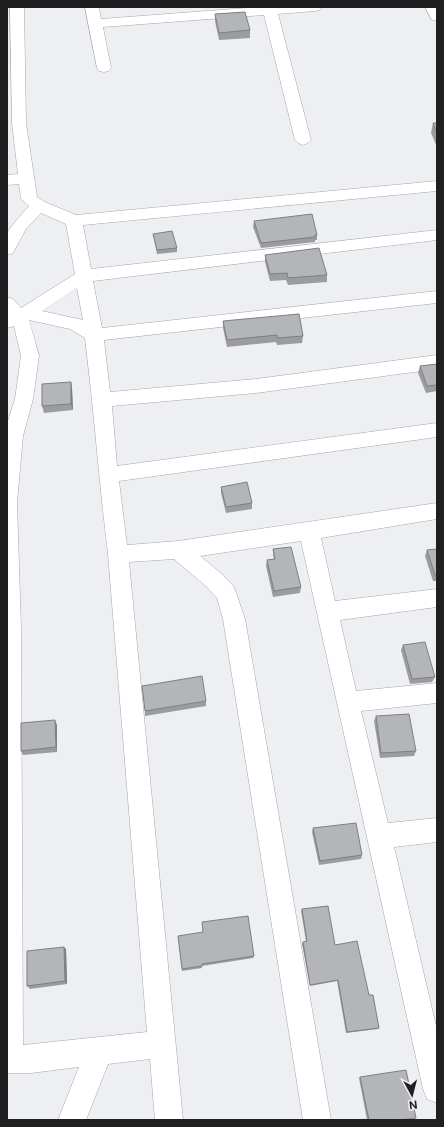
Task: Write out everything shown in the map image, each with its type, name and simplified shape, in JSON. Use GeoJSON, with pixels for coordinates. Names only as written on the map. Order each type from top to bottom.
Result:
{"type":"FeatureCollection","features":[{"type":"Feature","properties":{"kind":"street"},"geometry":{"type":"LineString","coordinates":[[17,7],[12,50],[13,123],[17,179],[29,199],[39,206],[74,221],[437,186]]}},
{"type":"Feature","properties":{"kind":"street"},"geometry":{"type":"LineString","coordinates":[[92,7],[104,68]]}},
{"type":"Feature","properties":{"kind":"street"},"geometry":{"type":"LineString","coordinates":[[96,23],[263,9],[315,7]]}},
{"type":"Feature","properties":{"kind":"street"},"geometry":{"type":"LineString","coordinates":[[432,7],[437,17]]}},
{"type":"Feature","properties":{"kind":"street"},"geometry":{"type":"LineString","coordinates":[[263,9],[303,140]]}},
{"type":"Feature","properties":{"kind":"street"},"geometry":{"type":"LineString","coordinates":[[7,249],[19,226],[39,206]]}},
{"type":"Feature","properties":{"kind":"street"},"geometry":{"type":"LineString","coordinates":[[74,221],[94,335],[102,400],[108,475],[118,554],[169,1120]]}},
{"type":"Feature","properties":{"kind":"street"},"geometry":{"type":"LineString","coordinates":[[15,314],[84,276],[437,235]]}},
{"type":"Feature","properties":{"kind":"street"},"geometry":{"type":"LineString","coordinates":[[15,314],[75,324],[94,335],[437,297]]}},
{"type":"Feature","properties":{"kind":"street"},"geometry":{"type":"LineString","coordinates":[[15,314],[22,324],[30,356],[24,399],[13,436],[7,502],[10,628],[8,743],[8,1059],[31,1059],[163,1044]]}},
{"type":"Feature","properties":{"kind":"street"},"geometry":{"type":"LineString","coordinates":[[102,400],[256,386],[437,362]]}},
{"type":"Feature","properties":{"kind":"street"},"geometry":{"type":"LineString","coordinates":[[108,475],[437,430]]}},
{"type":"Feature","properties":{"kind":"street"},"geometry":{"type":"LineString","coordinates":[[118,554],[178,550],[437,511]]}},
{"type":"Feature","properties":{"kind":"street"},"geometry":{"type":"LineString","coordinates":[[309,530],[437,1089]]}},
{"type":"Feature","properties":{"kind":"street"},"geometry":{"type":"LineString","coordinates":[[178,550],[214,581],[226,594],[234,619],[317,1120]]}},
{"type":"Feature","properties":{"kind":"street"},"geometry":{"type":"LineString","coordinates":[[328,612],[437,598]]}},
{"type":"Feature","properties":{"kind":"street"},"geometry":{"type":"LineString","coordinates":[[348,702],[437,693]]}},
{"type":"Feature","properties":{"kind":"street"},"geometry":{"type":"LineString","coordinates":[[378,836],[437,830]]}},
{"type":"Feature","properties":{"kind":"street"},"geometry":{"type":"LineString","coordinates":[[72,1120],[99,1052]]}},
{"type":"Feature","properties":{"kind":"building"},"geometry":{"type":"Polygon","coordinates":[[[245,12],[250,30],[219,33],[215,14],[245,12]]]}},
{"type":"Feature","properties":{"kind":"building"},"geometry":{"type":"Polygon","coordinates":[[[433,123],[437,123],[437,133],[433,123]]]}},
{"type":"Feature","properties":{"kind":"building"},"geometry":{"type":"Polygon","coordinates":[[[312,214],[317,235],[315,235],[315,237],[261,243],[254,221],[312,214]]]}},
{"type":"Feature","properties":{"kind":"building"},"geometry":{"type":"Polygon","coordinates":[[[172,231],[177,248],[157,250],[153,234],[172,231]]]}},
{"type":"Feature","properties":{"kind":"building"},"geometry":{"type":"Polygon","coordinates":[[[319,248],[327,275],[288,278],[287,273],[270,274],[265,255],[319,248]]]}},
{"type":"Feature","properties":{"kind":"building"},"geometry":{"type":"Polygon","coordinates":[[[299,314],[303,336],[277,338],[277,335],[227,340],[223,321],[299,314]]]}},
{"type":"Feature","properties":{"kind":"building"},"geometry":{"type":"Polygon","coordinates":[[[437,364],[437,385],[427,386],[420,366],[437,364]]]}},
{"type":"Feature","properties":{"kind":"building"},"geometry":{"type":"Polygon","coordinates":[[[71,382],[71,404],[42,406],[42,384],[71,382]]]}},
{"type":"Feature","properties":{"kind":"building"},"geometry":{"type":"Polygon","coordinates":[[[247,482],[252,503],[226,507],[221,487],[247,482]]]}},
{"type":"Feature","properties":{"kind":"building"},"geometry":{"type":"Polygon","coordinates":[[[291,547],[301,587],[274,591],[267,560],[275,559],[273,549],[291,547]]]}},
{"type":"Feature","properties":{"kind":"building"},"geometry":{"type":"Polygon","coordinates":[[[437,549],[437,575],[435,575],[427,550],[437,549]]]}},
{"type":"Feature","properties":{"kind":"building"},"geometry":{"type":"Polygon","coordinates":[[[425,642],[435,677],[412,679],[403,645],[425,642]]]}},
{"type":"Feature","properties":{"kind":"building"},"geometry":{"type":"Polygon","coordinates":[[[202,676],[206,701],[145,711],[142,686],[202,676]]]}},
{"type":"Feature","properties":{"kind":"building"},"geometry":{"type":"Polygon","coordinates":[[[409,714],[416,751],[381,753],[376,716],[409,714]]]}},
{"type":"Feature","properties":{"kind":"building"},"geometry":{"type":"Polygon","coordinates":[[[55,720],[56,747],[21,751],[21,723],[55,720]]]}},
{"type":"Feature","properties":{"kind":"building"},"geometry":{"type":"Polygon","coordinates":[[[356,823],[362,855],[320,861],[313,828],[356,823]]]}},
{"type":"Feature","properties":{"kind":"building"},"geometry":{"type":"Polygon","coordinates":[[[328,906],[335,945],[357,941],[369,995],[373,995],[379,1028],[347,1032],[338,980],[310,985],[303,942],[307,941],[302,909],[328,906]]]}},
{"type":"Feature","properties":{"kind":"building"},"geometry":{"type":"Polygon","coordinates":[[[248,916],[254,956],[202,964],[202,966],[182,969],[178,936],[203,932],[202,922],[248,916]]]}},
{"type":"Feature","properties":{"kind":"building"},"geometry":{"type":"Polygon","coordinates":[[[64,947],[65,981],[27,986],[27,951],[64,947]]]}},
{"type":"Feature","properties":{"kind":"building"},"geometry":{"type":"Polygon","coordinates":[[[406,1070],[416,1118],[400,1120],[369,1120],[360,1077],[406,1070]]]}}]}
